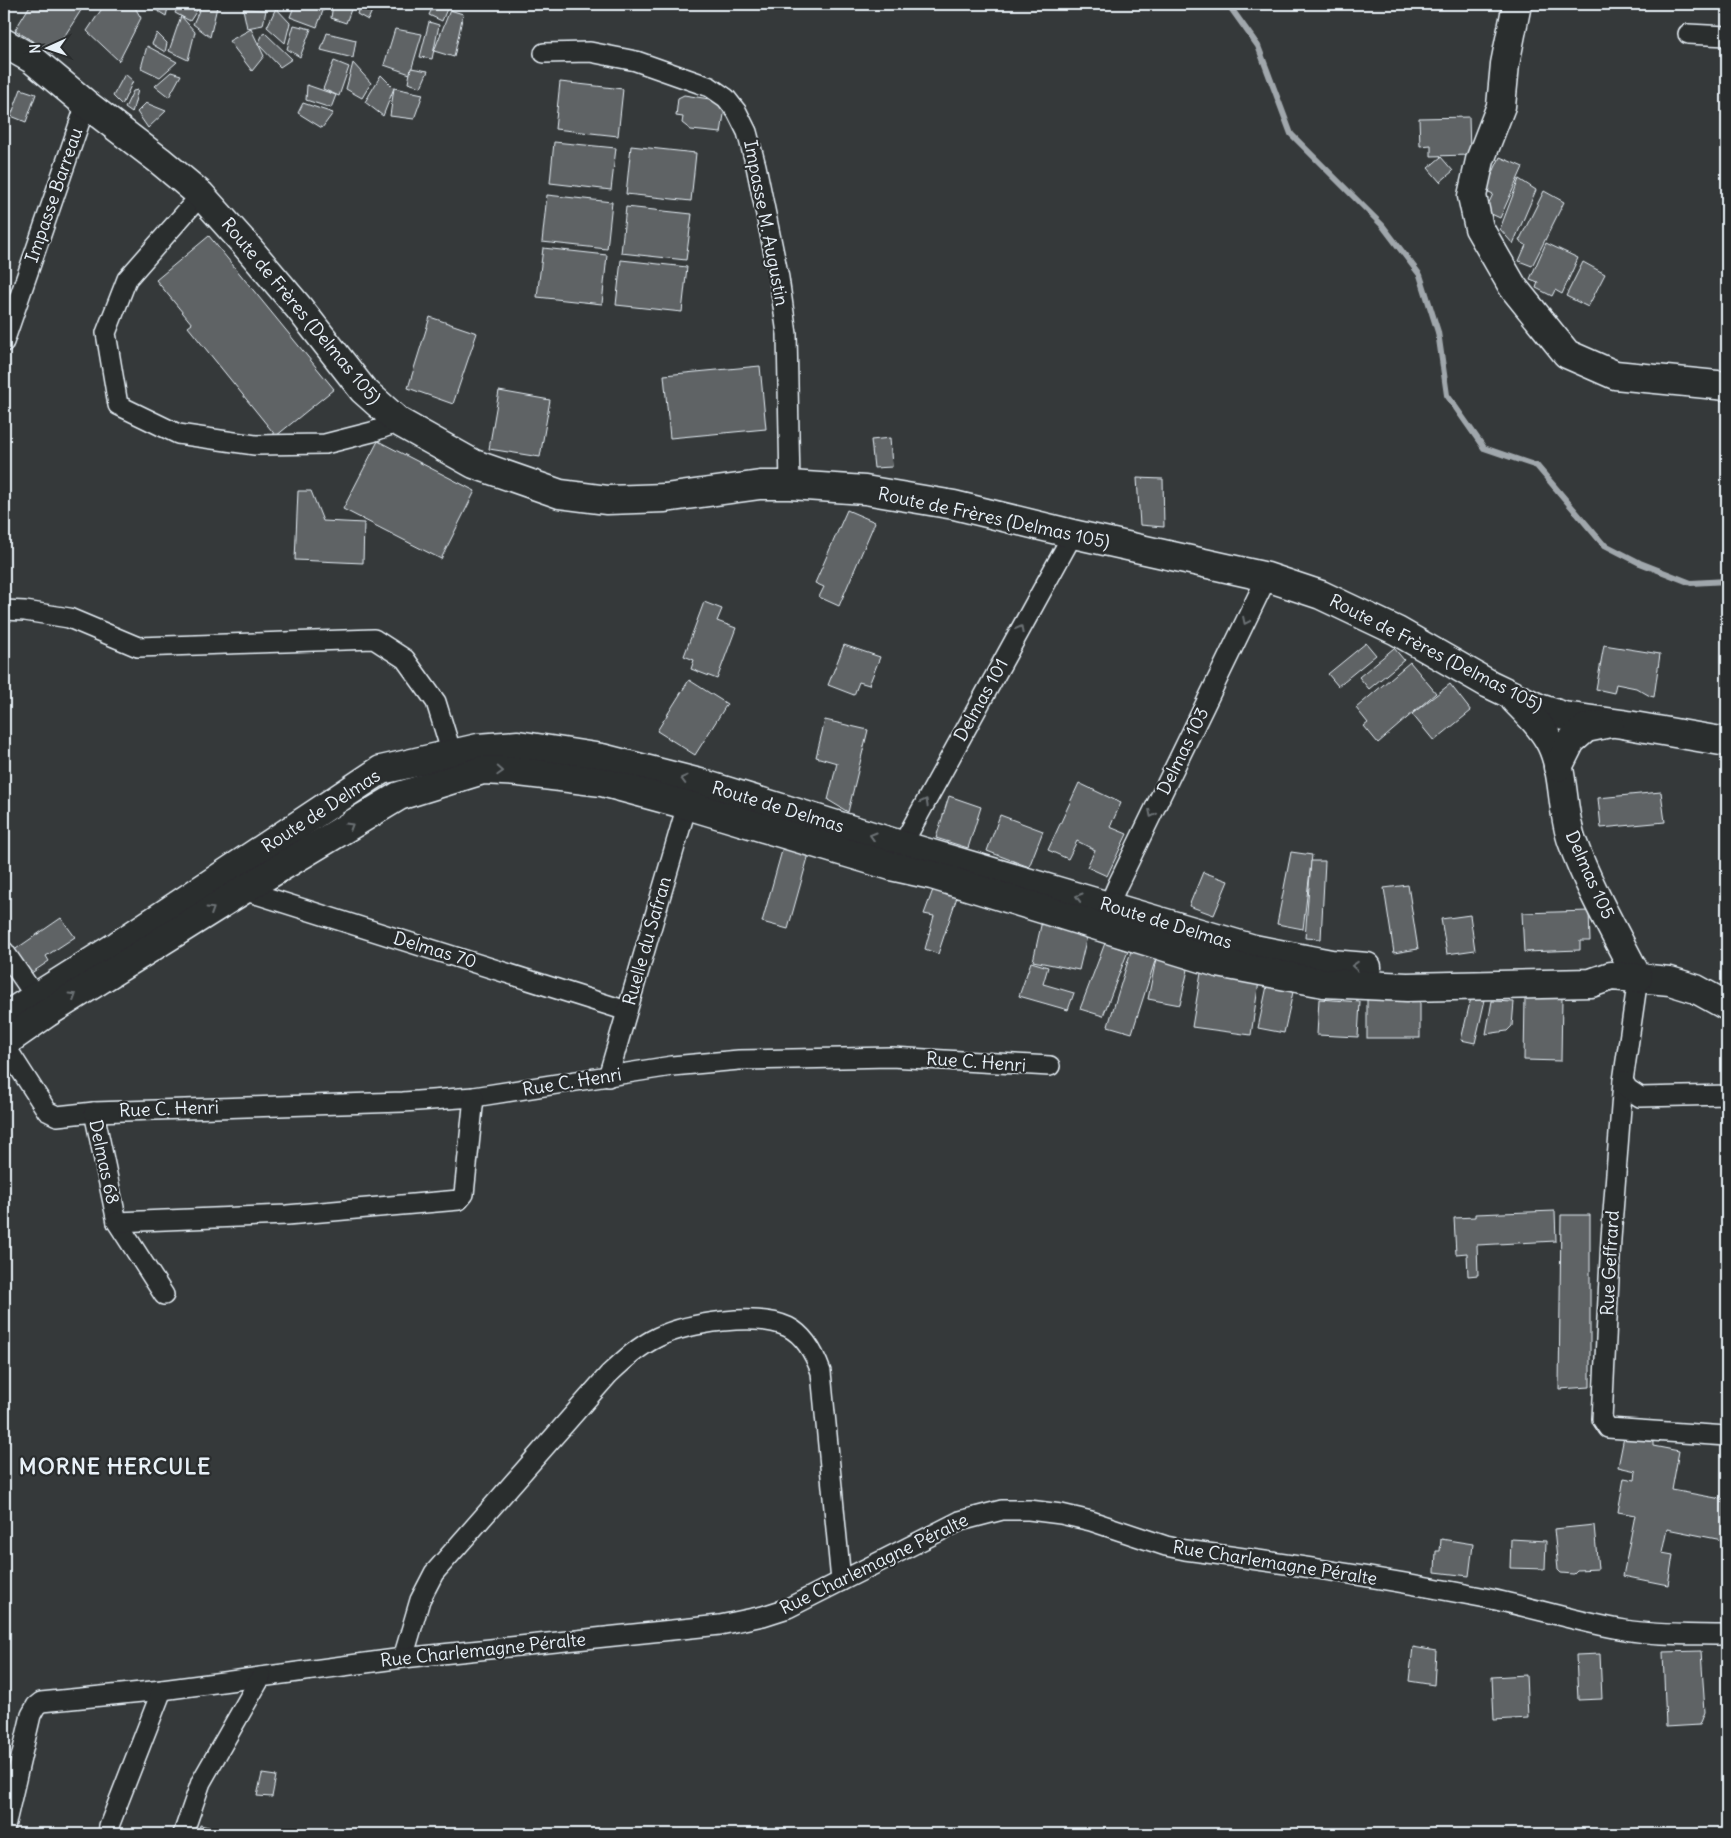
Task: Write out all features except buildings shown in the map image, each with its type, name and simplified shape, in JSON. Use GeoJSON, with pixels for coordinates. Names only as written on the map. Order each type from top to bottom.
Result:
{"type":"FeatureCollection","features":[{"type":"Feature","properties":{"kind":"main road"},"geometry":{"type":"LineString","coordinates":[[1517,4],[1505,64],[1501,106],[1480,160],[1472,196],[1479,228],[1513,287],[1567,354],[1615,375],[1727,386]]}},
{"type":"Feature","properties":{"kind":"main road","name":"Route de Frères (Delmas 105)"},"geometry":{"type":"LineString","coordinates":[[4,43],[32,59],[201,195],[293,300],[364,390],[399,422],[474,464],[560,494],[607,500],[665,498],[760,485],[790,484],[865,490],[954,505],[1073,534],[1267,577],[1321,595],[1397,631],[1508,693],[1539,708],[1564,716],[1613,722],[1727,742]]}},
{"type":"Feature","properties":{"kind":"main road","name":"Delmas 105"},"geometry":{"type":"LineString","coordinates":[[1508,693],[1528,713],[1551,744],[1558,767],[1564,810],[1571,839],[1584,870],[1638,978]]}},
{"type":"Feature","properties":{"kind":"main road"},"geometry":{"type":"LineString","coordinates":[[1558,767],[1571,741],[1586,728],[1613,722]]}},
{"type":"Feature","properties":{"kind":"main road","name":"Route de Delmas"},"geometry":{"type":"LineString","coordinates":[[4,1018],[41,1005],[243,890],[399,796],[455,765],[478,748],[518,745],[602,758],[700,783],[896,855],[932,874],[1104,916],[1218,964],[1324,984],[1407,987],[1591,983],[1611,976],[1638,978],[1670,981],[1696,989],[1727,1006]]}},
{"type":"Feature","properties":{"kind":"main road","name":"Route de Delmas"},"geometry":{"type":"LineString","coordinates":[[4,1044],[41,1005],[118,945],[381,770],[455,765],[483,770],[520,772],[602,782],[687,805],[896,855]]}},
{"type":"Feature","properties":{"kind":"street"},"geometry":{"type":"LineString","coordinates":[[1688,34],[1727,36]]}},
{"type":"Feature","properties":{"kind":"street","name":"Impasse M. Augustin"},"geometry":{"type":"LineString","coordinates":[[544,53],[590,52],[636,60],[710,86],[726,98],[737,112],[747,132],[756,166],[787,334],[790,484]]}},
{"type":"Feature","properties":{"kind":"street","name":"Impasse Barreau"},"geometry":{"type":"LineString","coordinates":[[4,342],[86,104]]}},
{"type":"Feature","properties":{"kind":"street"},"geometry":{"type":"LineString","coordinates":[[201,195],[127,279],[106,333],[118,405],[178,434],[256,446],[325,444],[372,432],[399,422]]}},
{"type":"Feature","properties":{"kind":"street","name":"Delmas 101"},"geometry":{"type":"LineString","coordinates":[[896,855],[1073,534]]}},
{"type":"Feature","properties":{"kind":"street","name":"Delmas 103"},"geometry":{"type":"LineString","coordinates":[[1104,916],[1267,577]]}},
{"type":"Feature","properties":{"kind":"street"},"geometry":{"type":"LineString","coordinates":[[4,610],[26,611],[69,618],[138,647],[374,639],[405,659],[436,702],[455,765]]}},
{"type":"Feature","properties":{"kind":"street","name":"Ruelle du Safran"},"geometry":{"type":"LineString","coordinates":[[608,1077],[687,805]]}},
{"type":"Feature","properties":{"kind":"street","name":"Delmas 70"},"geometry":{"type":"LineString","coordinates":[[243,890],[627,1011]]}},
{"type":"Feature","properties":{"kind":"street"},"geometry":{"type":"LineString","coordinates":[[4,951],[41,1005]]}},
{"type":"Feature","properties":{"kind":"street","name":"Rue Geffrard"},"geometry":{"type":"LineString","coordinates":[[1638,978],[1623,1081],[1611,1239],[1602,1419],[1608,1428],[1727,1436]]}},
{"type":"Feature","properties":{"kind":"street","name":"Delmas 68"},"geometry":{"type":"LineString","coordinates":[[4,1044],[47,1111],[57,1116],[94,1112],[117,1222],[164,1295]]}},
{"type":"Feature","properties":{"kind":"street","name":"Rue C. Henri"},"geometry":{"type":"LineString","coordinates":[[94,1112],[403,1102],[474,1097],[672,1066],[739,1060],[891,1057],[1050,1066]]}},
{"type":"Feature","properties":{"kind":"street"},"geometry":{"type":"LineString","coordinates":[[1623,1081],[1628,1089],[1640,1097],[1727,1096]]}},
{"type":"Feature","properties":{"kind":"street"},"geometry":{"type":"LineString","coordinates":[[117,1222],[287,1215],[459,1200],[464,1194],[474,1097]]}},
{"type":"Feature","properties":{"kind":"street"},"geometry":{"type":"LineString","coordinates":[[402,1658],[420,1600],[434,1573],[609,1374],[632,1353],[658,1337],[711,1322],[737,1320],[765,1322],[788,1327],[803,1339],[814,1353],[821,1372],[841,1581]]}},
{"type":"Feature","properties":{"kind":"street","name":"Rue Charlemagne Péralte"},"geometry":{"type":"LineString","coordinates":[[4,1831],[31,1715],[36,1706],[41,1702],[162,1690],[402,1658],[720,1625],[764,1616],[788,1608],[960,1521],[1002,1510],[1029,1510],[1060,1514],[1091,1521],[1166,1546],[1185,1550],[1334,1571],[1449,1591],[1509,1602],[1627,1631],[1727,1635]]}},
{"type":"Feature","properties":{"kind":"street"},"geometry":{"type":"LineString","coordinates":[[183,1834],[201,1782],[261,1677]]}},
{"type":"Feature","properties":{"kind":"street"},"geometry":{"type":"LineString","coordinates":[[108,1834],[109,1826],[162,1690]]}},
{"type":"Feature","properties":{"kind":"waterway"},"geometry":{"type":"LineString","coordinates":[[1228,4],[1258,46],[1291,134],[1382,225],[1420,275],[1438,332],[1447,395],[1484,448],[1537,466],[1603,544],[1640,563],[1691,583],[1727,581]]}},
{"type":"Feature","properties":{"kind":"district","name":"MORNE HERCULE"},"geometry":{"type":"Point","coordinates":[115,1466]}}]}
